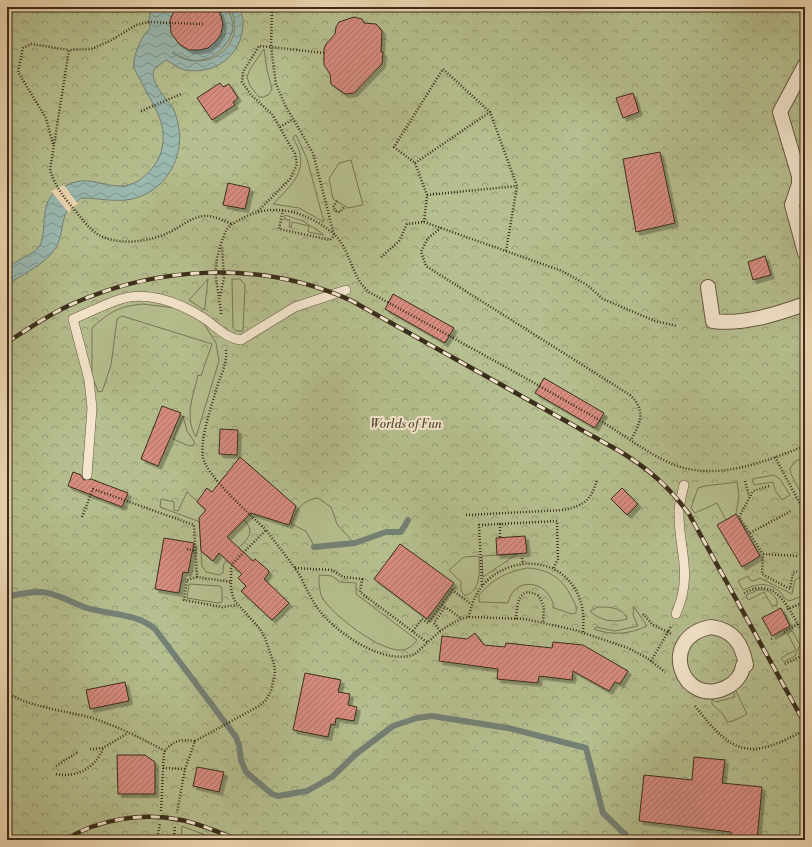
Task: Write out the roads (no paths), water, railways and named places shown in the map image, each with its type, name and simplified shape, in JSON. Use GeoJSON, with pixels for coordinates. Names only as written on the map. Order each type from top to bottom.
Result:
{"type":"FeatureCollection","features":[{"type":"Feature","properties":{"kind":"street"},"geometry":{"type":"LineString","coordinates":[[805,65],[780,112],[802,176],[792,205],[805,253]]}},
{"type":"Feature","properties":{"kind":"street"},"geometry":{"type":"LineString","coordinates":[[708,287],[713,321],[723,322],[763,316],[805,304]]}},
{"type":"Feature","properties":{"kind":"street"},"geometry":{"type":"LineString","coordinates":[[711,627],[722,629],[735,637],[742,648],[746,665],[743,666],[742,672],[736,681],[729,686],[713,692],[697,688],[691,684],[682,672],[680,657],[683,646],[691,635],[701,629],[711,627]]}},
{"type":"Feature","properties":{"kind":"lane"},"geometry":{"type":"LineString","coordinates":[[87,475],[92,408],[89,380],[73,319],[119,299],[144,296],[175,302],[203,317],[233,339],[245,339],[271,320],[295,307],[346,290]]}},
{"type":"Feature","properties":{"kind":"lane"},"geometry":{"type":"LineString","coordinates":[[676,614],[682,600],[686,582],[685,556],[679,509],[684,485]]}},
{"type":"Feature","properties":{"kind":"water"},"geometry":{"type":"Polygon","coordinates":[[[152,7],[228,7],[233,24],[232,32],[229,40],[218,53],[203,60],[195,60],[187,59],[173,52],[172,53],[185,59],[198,61],[210,59],[221,53],[229,45],[233,34],[234,21],[230,7],[240,7],[243,25],[238,46],[224,61],[216,66],[206,69],[196,71],[185,70],[166,60],[154,69],[153,74],[156,85],[173,108],[179,129],[180,140],[175,161],[165,179],[149,192],[132,199],[118,200],[81,198],[67,211],[58,245],[50,255],[39,265],[7,285],[7,267],[32,253],[40,245],[42,241],[46,208],[51,197],[56,192],[72,183],[82,181],[91,181],[119,186],[129,185],[138,181],[149,172],[159,158],[163,139],[161,121],[134,67],[136,52],[144,36],[150,29],[149,18],[152,7]]]}},
{"type":"Feature","properties":{"kind":"waterway"},"geometry":{"type":"LineString","coordinates":[[314,547],[355,543],[386,532],[401,532],[408,520]]}},
{"type":"Feature","properties":{"kind":"waterway"},"geometry":{"type":"LineString","coordinates":[[7,597],[28,593],[47,593],[59,596],[87,608],[131,617],[140,620],[155,629],[236,737],[239,745],[241,760],[246,772],[272,794],[278,796],[307,791],[332,777],[356,754],[393,726],[417,718],[432,716],[508,728],[586,748],[603,813],[631,840]]}},
{"type":"Feature","properties":{"kind":"railway"},"geometry":{"type":"LineString","coordinates":[[7,342],[70,305],[104,292],[139,282],[174,275],[211,273],[247,274],[283,279],[318,288],[352,301],[621,452],[641,465],[658,480],[674,495],[689,514],[805,724]]}},
{"type":"Feature","properties":{"kind":"railway"},"geometry":{"type":"LineString","coordinates":[[65,840],[106,822],[136,817],[181,820],[203,826],[239,840]]}},
{"type":"Feature","properties":{"kind":"park label","name":"Worlds of Fun"},"geometry":{"type":"Point","coordinates":[406,424]}}]}
